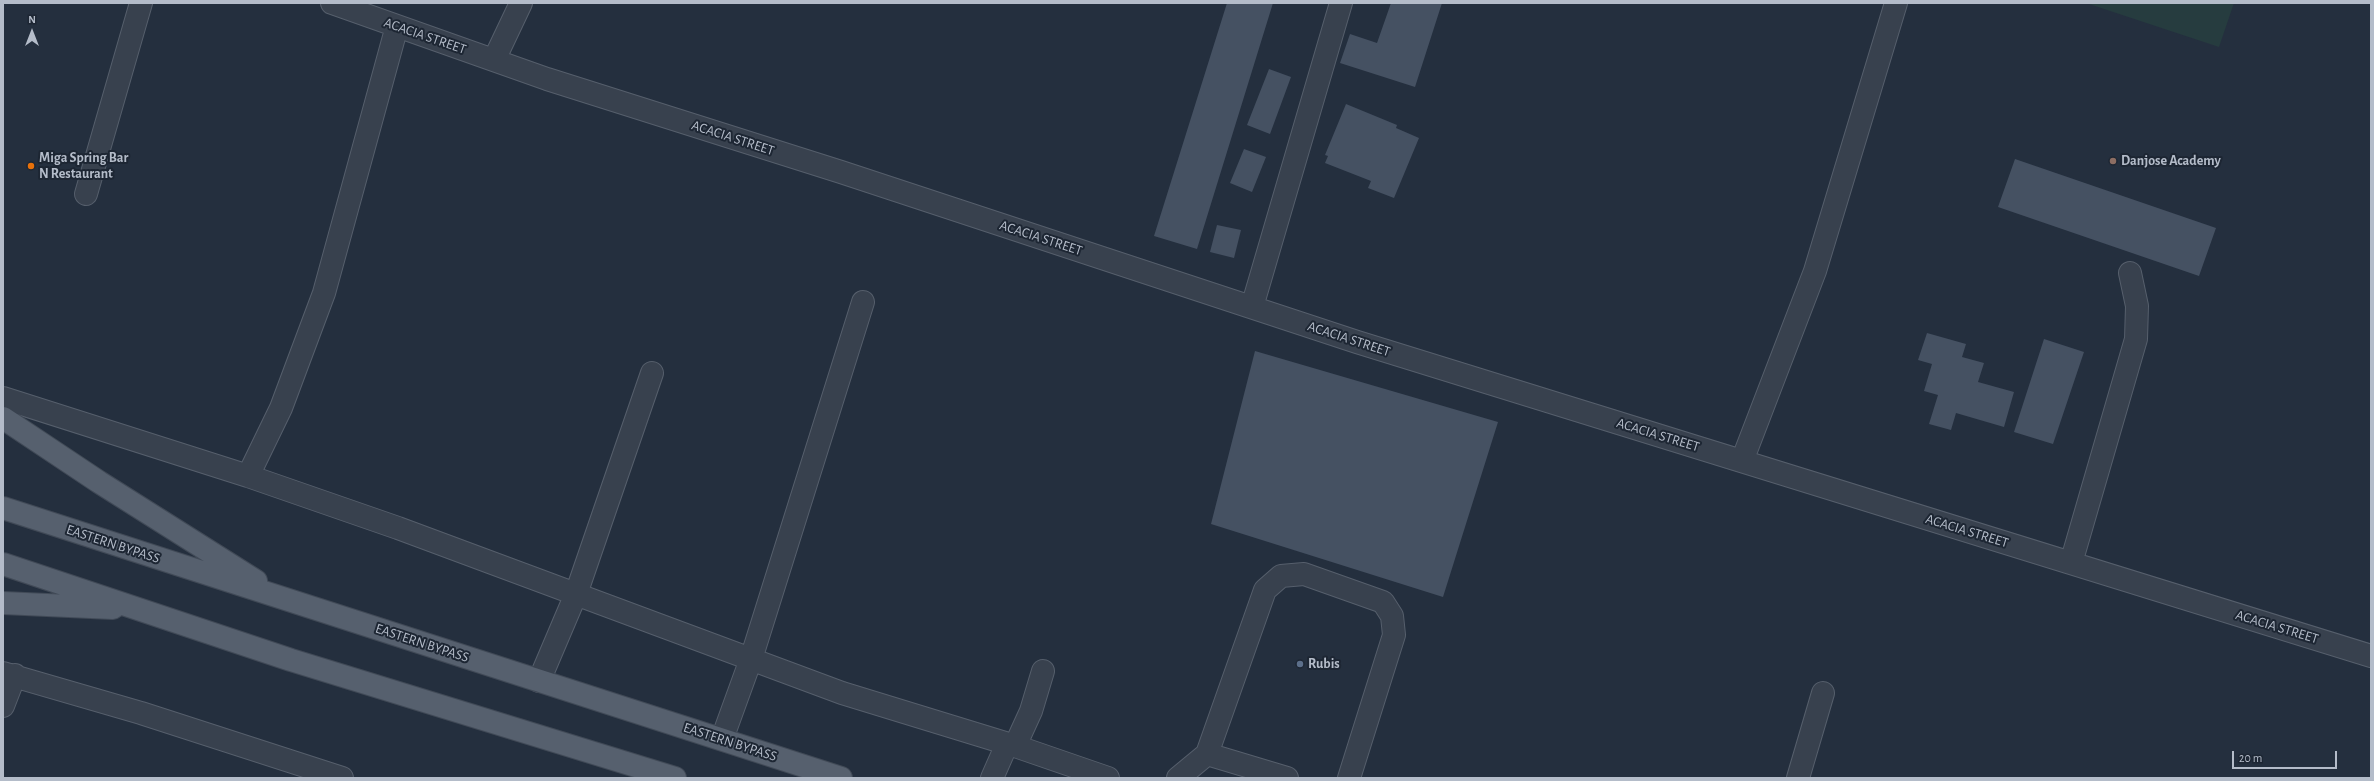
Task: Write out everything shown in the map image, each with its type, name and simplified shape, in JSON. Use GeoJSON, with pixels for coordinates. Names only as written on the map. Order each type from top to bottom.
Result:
{"type":"FeatureCollection","features":[{"type":"Feature","properties":{"kind":"main road"},"geometry":{"type":"LineString","coordinates":[[3,418],[99,482],[284,599]]}},
{"type":"Feature","properties":{"kind":"main road","name":"EASTERN BYPASS"},"geometry":{"type":"LineString","coordinates":[[3,508],[841,778]]}},
{"type":"Feature","properties":{"kind":"main road"},"geometry":{"type":"LineString","coordinates":[[3,564],[291,660],[630,770],[675,778]]}},
{"type":"Feature","properties":{"kind":"main road"},"geometry":{"type":"LineString","coordinates":[[3,603],[138,609]]}},
{"type":"Feature","properties":{"kind":"street"},"geometry":{"type":"LineString","coordinates":[[86,194],[141,3]]}},
{"type":"Feature","properties":{"kind":"street","name":"ACACIA STREET"},"geometry":{"type":"LineString","coordinates":[[332,3],[547,79],[841,172],[1252,307],[2371,656]]}},
{"type":"Feature","properties":{"kind":"street"},"geometry":{"type":"LineString","coordinates":[[494,60],[521,3]]}},
{"type":"Feature","properties":{"kind":"street"},"geometry":{"type":"LineString","coordinates":[[1252,307],[1341,3]]}},
{"type":"Feature","properties":{"kind":"street"},"geometry":{"type":"LineString","coordinates":[[1742,461],[1815,271],[1896,3]]}},
{"type":"Feature","properties":{"kind":"street"},"geometry":{"type":"LineString","coordinates":[[248,476],[281,408],[324,293],[397,26]]}},
{"type":"Feature","properties":{"kind":"street"},"geometry":{"type":"LineString","coordinates":[[2071,563],[2136,340],[2137,306],[2130,273]]}},
{"type":"Feature","properties":{"kind":"street"},"geometry":{"type":"LineString","coordinates":[[722,739],[751,658],[863,302]]}},
{"type":"Feature","properties":{"kind":"street"},"geometry":{"type":"LineString","coordinates":[[539,681],[576,594],[652,373]]}},
{"type":"Feature","properties":{"kind":"street"},"geometry":{"type":"LineString","coordinates":[[3,398],[248,476],[398,528],[842,693],[1011,745],[1108,778]]}},
{"type":"Feature","properties":{"kind":"street"},"geometry":{"type":"LineString","coordinates":[[1178,778],[1207,754],[1265,590],[1282,576],[1304,574],[1382,602],[1392,616],[1394,635],[1349,778]]}},
{"type":"Feature","properties":{"kind":"street"},"geometry":{"type":"LineString","coordinates":[[992,778],[1031,711],[1043,671]]}},
{"type":"Feature","properties":{"kind":"street"},"geometry":{"type":"LineString","coordinates":[[3,706],[9,674],[141,713],[342,778]]}},
{"type":"Feature","properties":{"kind":"street"},"geometry":{"type":"LineString","coordinates":[[1798,778],[1823,693]]}},
{"type":"Feature","properties":{"kind":"street"},"geometry":{"type":"LineString","coordinates":[[1207,754],[1287,778]]}},
{"type":"Feature","properties":{"kind":"green space"},"geometry":{"type":"Polygon","coordinates":[[[2086,3],[2234,3],[2219,47],[2086,3]]]}},
{"type":"Feature","properties":{"kind":"building"},"geometry":{"type":"Polygon","coordinates":[[[1227,3],[1273,3],[1197,249],[1154,236],[1227,3]]]}},
{"type":"Feature","properties":{"kind":"building"},"geometry":{"type":"Polygon","coordinates":[[[1391,3],[1442,3],[1415,87],[1340,63],[1350,34],[1377,43],[1391,3]]]}},
{"type":"Feature","properties":{"kind":"building"},"geometry":{"type":"Polygon","coordinates":[[[1269,69],[1291,77],[1270,134],[1247,125],[1269,69]]]}},
{"type":"Feature","properties":{"kind":"building"},"geometry":{"type":"Polygon","coordinates":[[[1346,104],[1397,125],[1396,128],[1419,138],[1394,198],[1368,188],[1371,181],[1325,163],[1328,156],[1325,155],[1346,104]]]}},
{"type":"Feature","properties":{"kind":"building"},"geometry":{"type":"Polygon","coordinates":[[[1244,149],[1266,157],[1252,192],[1230,183],[1244,149]]]}},
{"type":"Feature","properties":{"kind":"building"},"geometry":{"type":"Polygon","coordinates":[[[2015,159],[2216,228],[2199,276],[1998,207],[2015,159]]]}},
{"type":"Feature","properties":{"kind":"building"},"geometry":{"type":"Polygon","coordinates":[[[1217,225],[1241,230],[1234,258],[1210,252],[1217,225]]]}},
{"type":"Feature","properties":{"kind":"building"},"geometry":{"type":"Polygon","coordinates":[[[1927,333],[1966,344],[1962,357],[1984,363],[1978,382],[2014,392],[2004,427],[1956,413],[1951,430],[1929,424],[1938,395],[1924,391],[1932,364],[1918,360],[1927,333]]]}},
{"type":"Feature","properties":{"kind":"building"},"geometry":{"type":"Polygon","coordinates":[[[2044,339],[2084,352],[2053,444],[2014,432],[2044,339]]]}},
{"type":"Feature","properties":{"kind":"building"},"geometry":{"type":"Polygon","coordinates":[[[1255,351],[1498,422],[1443,597],[1211,524],[1255,351]]]}},
{"type":"Feature","properties":{"kind":"place","name":"Danjose Academy"},"geometry":{"type":"Point","coordinates":[2113,161]}},
{"type":"Feature","properties":{"kind":"place","name":"Miga Spring Bar N Restaurant"},"geometry":{"type":"Point","coordinates":[31,166]}},
{"type":"Feature","properties":{"kind":"place","name":"Rubis"},"geometry":{"type":"Point","coordinates":[1300,664]}}]}
